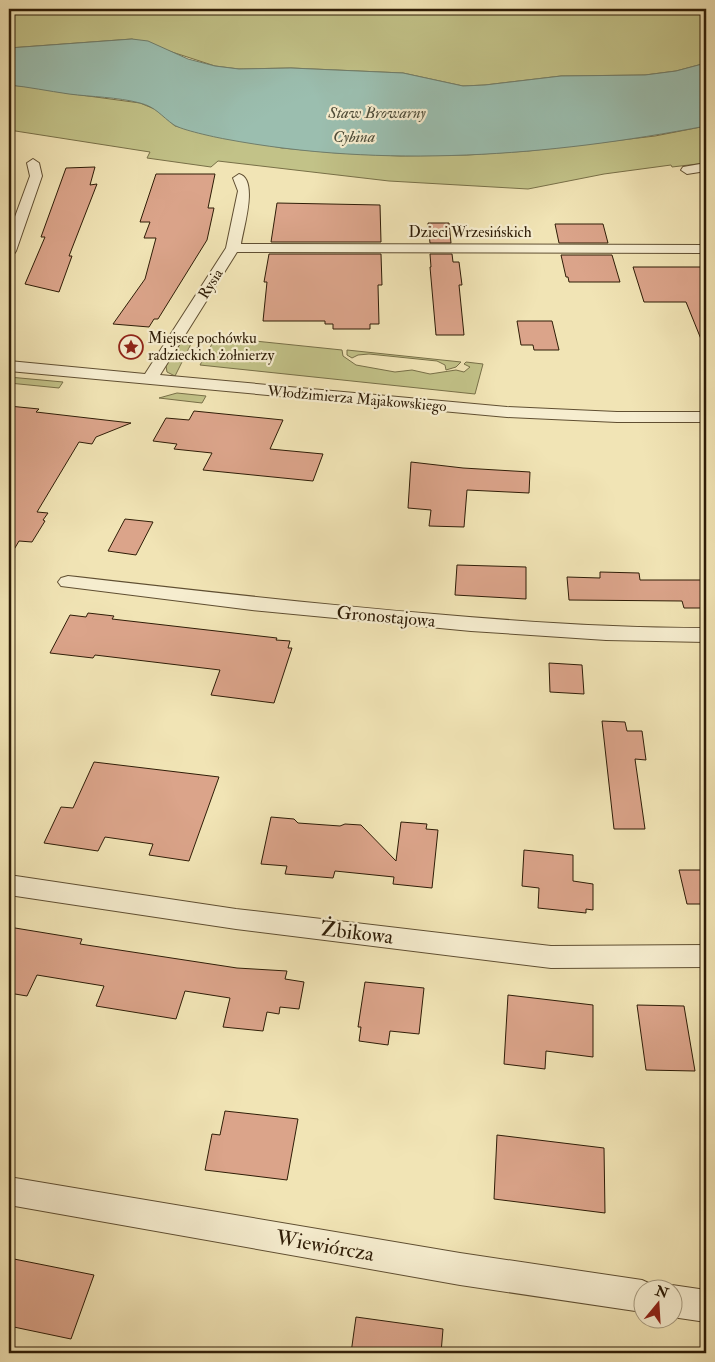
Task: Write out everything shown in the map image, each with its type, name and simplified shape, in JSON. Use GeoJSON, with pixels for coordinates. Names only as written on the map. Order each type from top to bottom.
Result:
{"type":"FeatureCollection","features":[{"type":"Feature","properties":{"kind":"street"},"geometry":{"type":"LineString","coordinates":[[9,250],[36,176],[33,163]]}},
{"type":"Feature","properties":{"kind":"street"},"geometry":{"type":"LineString","coordinates":[[687,170],[706,167]]}},
{"type":"Feature","properties":{"kind":"street","name":"Rysia"},"geometry":{"type":"LineString","coordinates":[[149,380],[233,248],[244,191],[239,178]]}},
{"type":"Feature","properties":{"kind":"street","name":"Dzieci Wrzesińskich"},"geometry":{"type":"LineString","coordinates":[[233,248],[706,249]]}},
{"type":"Feature","properties":{"kind":"street","name":"Włodzimierza Majakowskiego"},"geometry":{"type":"LineString","coordinates":[[9,366],[507,412],[617,417],[706,417]]}},
{"type":"Feature","properties":{"kind":"street","name":"Gronostajowa"},"geometry":{"type":"LineString","coordinates":[[68,582],[234,602],[515,628],[673,636],[706,635]]}},
{"type":"Feature","properties":{"kind":"street","name":"Żbikowa"},"geometry":{"type":"LineString","coordinates":[[9,885],[236,919],[551,956],[706,956]]}},
{"type":"Feature","properties":{"kind":"street","name":"Wiewiórcza"},"geometry":{"type":"LineString","coordinates":[[9,1191],[460,1269],[632,1295]]}},
{"type":"Feature","properties":{"kind":"street"},"geometry":{"type":"LineString","coordinates":[[682,1302],[706,1306]]}},
{"type":"Feature","properties":{"kind":"green space"},"geometry":{"type":"Polygon","coordinates":[[[9,9],[706,9],[706,63],[676,71],[645,75],[561,76],[463,86],[403,73],[291,68],[239,69],[215,66],[132,39],[9,48],[9,9]]]}},
{"type":"Feature","properties":{"kind":"green space"},"geometry":{"type":"Polygon","coordinates":[[[9,85],[140,103],[157,110],[175,126],[282,148],[337,153],[400,156],[467,155],[528,151],[655,136],[706,126],[706,163],[672,167],[671,165],[604,174],[528,189],[389,181],[218,161],[211,167],[147,158],[150,152],[9,130],[9,85]]]}},
{"type":"Feature","properties":{"kind":"green space"},"geometry":{"type":"Polygon","coordinates":[[[195,336],[175,376],[167,372],[166,366],[181,343],[195,336]]]}},
{"type":"Feature","properties":{"kind":"green space"},"geometry":{"type":"Polygon","coordinates":[[[216,337],[342,350],[343,356],[356,365],[395,372],[412,370],[430,374],[456,370],[464,372],[470,367],[464,364],[466,362],[483,364],[475,394],[200,365],[216,337]]]}},
{"type":"Feature","properties":{"kind":"green space"},"geometry":{"type":"Polygon","coordinates":[[[347,350],[461,362],[456,367],[446,370],[445,365],[437,361],[369,354],[358,355],[352,358],[347,355],[347,350]]]}},
{"type":"Feature","properties":{"kind":"green space"},"geometry":{"type":"Polygon","coordinates":[[[9,377],[63,382],[59,388],[9,383],[9,377]]]}},
{"type":"Feature","properties":{"kind":"green space"},"geometry":{"type":"Polygon","coordinates":[[[177,393],[206,396],[202,403],[159,398],[177,393]]]}},
{"type":"Feature","properties":{"kind":"water","name":"Staw Browarny"},"geometry":{"type":"Polygon","coordinates":[[[132,39],[148,41],[188,59],[215,66],[239,69],[291,68],[403,73],[463,86],[561,76],[645,75],[676,71],[706,63],[706,126],[587,145],[527,151],[406,156],[345,154],[285,148],[220,138],[178,127],[154,109],[140,103],[122,99],[69,94],[9,85],[9,48],[132,39]]]}},
{"type":"Feature","properties":{"kind":"building"},"geometry":{"type":"Polygon","coordinates":[[[95,167],[90,185],[97,184],[69,256],[72,256],[59,292],[25,284],[45,237],[41,237],[66,168],[95,167]]]}},
{"type":"Feature","properties":{"kind":"building"},"geometry":{"type":"Polygon","coordinates":[[[156,174],[215,174],[208,208],[214,208],[207,240],[158,319],[154,319],[149,327],[113,324],[145,279],[156,238],[144,238],[150,222],[140,222],[156,174]]]}},
{"type":"Feature","properties":{"kind":"building"},"geometry":{"type":"Polygon","coordinates":[[[277,203],[380,205],[381,242],[271,242],[277,203]]]}},
{"type":"Feature","properties":{"kind":"building"},"geometry":{"type":"Polygon","coordinates":[[[428,223],[449,223],[451,243],[430,243],[428,223]]]}},
{"type":"Feature","properties":{"kind":"building"},"geometry":{"type":"Polygon","coordinates":[[[555,224],[603,224],[608,243],[559,243],[555,224]]]}},
{"type":"Feature","properties":{"kind":"building"},"geometry":{"type":"Polygon","coordinates":[[[269,254],[381,254],[382,285],[378,285],[379,324],[370,324],[370,329],[333,329],[333,324],[325,324],[325,321],[263,321],[267,282],[264,282],[269,254]]]}},
{"type":"Feature","properties":{"kind":"building"},"geometry":{"type":"Polygon","coordinates":[[[430,254],[452,254],[453,262],[459,262],[462,285],[459,285],[464,335],[436,335],[430,254]]]}},
{"type":"Feature","properties":{"kind":"building"},"geometry":{"type":"Polygon","coordinates":[[[561,255],[612,255],[620,282],[569,282],[561,255]]]}},
{"type":"Feature","properties":{"kind":"building"},"geometry":{"type":"Polygon","coordinates":[[[633,267],[703,267],[706,276],[705,349],[686,302],[644,302],[633,267]]]}},
{"type":"Feature","properties":{"kind":"building"},"geometry":{"type":"Polygon","coordinates":[[[517,321],[552,321],[559,350],[534,350],[533,345],[521,345],[517,321]]]}},
{"type":"Feature","properties":{"kind":"building"},"geometry":{"type":"Polygon","coordinates":[[[9,406],[39,409],[36,412],[131,423],[96,437],[92,444],[79,442],[37,512],[48,513],[43,520],[45,521],[32,542],[19,541],[9,558],[9,406]]]}},
{"type":"Feature","properties":{"kind":"building"},"geometry":{"type":"Polygon","coordinates":[[[194,411],[283,420],[270,449],[323,454],[313,481],[203,470],[212,453],[174,449],[177,444],[153,441],[166,418],[189,420],[194,411]]]}},
{"type":"Feature","properties":{"kind":"building"},"geometry":{"type":"Polygon","coordinates":[[[411,462],[463,468],[530,472],[529,493],[467,490],[464,527],[429,526],[431,510],[408,508],[411,462]]]}},
{"type":"Feature","properties":{"kind":"building"},"geometry":{"type":"Polygon","coordinates":[[[125,519],[153,522],[136,555],[108,551],[125,519]]]}},
{"type":"Feature","properties":{"kind":"building"},"geometry":{"type":"Polygon","coordinates":[[[457,565],[526,567],[526,599],[455,595],[457,565]]]}},
{"type":"Feature","properties":{"kind":"building"},"geometry":{"type":"Polygon","coordinates":[[[600,572],[639,573],[640,580],[706,580],[706,608],[684,608],[682,601],[569,600],[567,577],[600,578],[600,572]]]}},
{"type":"Feature","properties":{"kind":"building"},"geometry":{"type":"Polygon","coordinates":[[[88,613],[114,616],[112,619],[277,638],[276,640],[290,641],[288,648],[292,648],[274,703],[211,695],[220,670],[95,655],[93,658],[50,653],[70,615],[86,617],[88,613]]]}},
{"type":"Feature","properties":{"kind":"building"},"geometry":{"type":"Polygon","coordinates":[[[549,663],[582,665],[584,694],[550,692],[549,663]]]}},
{"type":"Feature","properties":{"kind":"building"},"geometry":{"type":"Polygon","coordinates":[[[602,721],[625,722],[627,731],[642,731],[646,760],[635,759],[645,829],[614,829],[602,721]]]}},
{"type":"Feature","properties":{"kind":"building"},"geometry":{"type":"Polygon","coordinates":[[[94,762],[219,777],[189,861],[149,855],[153,844],[105,837],[98,851],[44,843],[61,807],[73,808],[94,762]]]}},
{"type":"Feature","properties":{"kind":"building"},"geometry":{"type":"Polygon","coordinates":[[[271,817],[294,819],[298,823],[340,826],[345,824],[361,825],[396,861],[401,822],[427,824],[426,829],[438,830],[432,888],[393,884],[394,877],[335,871],[333,878],[285,874],[287,866],[261,864],[271,817]]]}},
{"type":"Feature","properties":{"kind":"building"},"geometry":{"type":"Polygon","coordinates":[[[524,850],[573,855],[573,881],[593,884],[593,910],[586,909],[586,913],[538,908],[539,888],[522,886],[524,850]]]}},
{"type":"Feature","properties":{"kind":"building"},"geometry":{"type":"Polygon","coordinates":[[[679,870],[706,870],[706,904],[687,904],[679,870]]]}},
{"type":"Feature","properties":{"kind":"building"},"geometry":{"type":"Polygon","coordinates":[[[9,927],[82,939],[80,944],[237,968],[287,971],[285,979],[304,982],[299,1009],[280,1007],[279,1014],[267,1012],[263,1031],[223,1027],[230,998],[185,991],[176,1019],[96,1006],[104,986],[37,975],[27,996],[9,993],[9,927]]]}},
{"type":"Feature","properties":{"kind":"building"},"geometry":{"type":"Polygon","coordinates":[[[365,982],[424,988],[419,1034],[390,1031],[388,1045],[359,1041],[361,1027],[358,1027],[365,982]]]}},
{"type":"Feature","properties":{"kind":"building"},"geometry":{"type":"Polygon","coordinates":[[[508,995],[593,1005],[593,1057],[546,1051],[545,1069],[504,1064],[508,995]]]}},
{"type":"Feature","properties":{"kind":"building"},"geometry":{"type":"Polygon","coordinates":[[[637,1005],[684,1006],[695,1071],[646,1070],[637,1005]]]}},
{"type":"Feature","properties":{"kind":"building"},"geometry":{"type":"Polygon","coordinates":[[[225,1111],[298,1119],[287,1180],[205,1170],[212,1134],[220,1135],[225,1111]]]}},
{"type":"Feature","properties":{"kind":"building"},"geometry":{"type":"Polygon","coordinates":[[[497,1135],[604,1148],[605,1213],[494,1199],[497,1135]]]}},
{"type":"Feature","properties":{"kind":"building"},"geometry":{"type":"Polygon","coordinates":[[[9,1258],[94,1275],[71,1339],[9,1326],[9,1258]]]}},
{"type":"Feature","properties":{"kind":"building"},"geometry":{"type":"Polygon","coordinates":[[[356,1317],[443,1329],[441,1353],[351,1353],[356,1317]]]}},
{"type":"Feature","properties":{"kind":"place","name":"Miejsce pochówku radzieckich żołnierzy"},"geometry":{"type":"Point","coordinates":[131,347]}},
{"type":"Feature","properties":{"kind":"water label","name":"Cybina"},"geometry":{"type":"Point","coordinates":[354,137]}}]}
